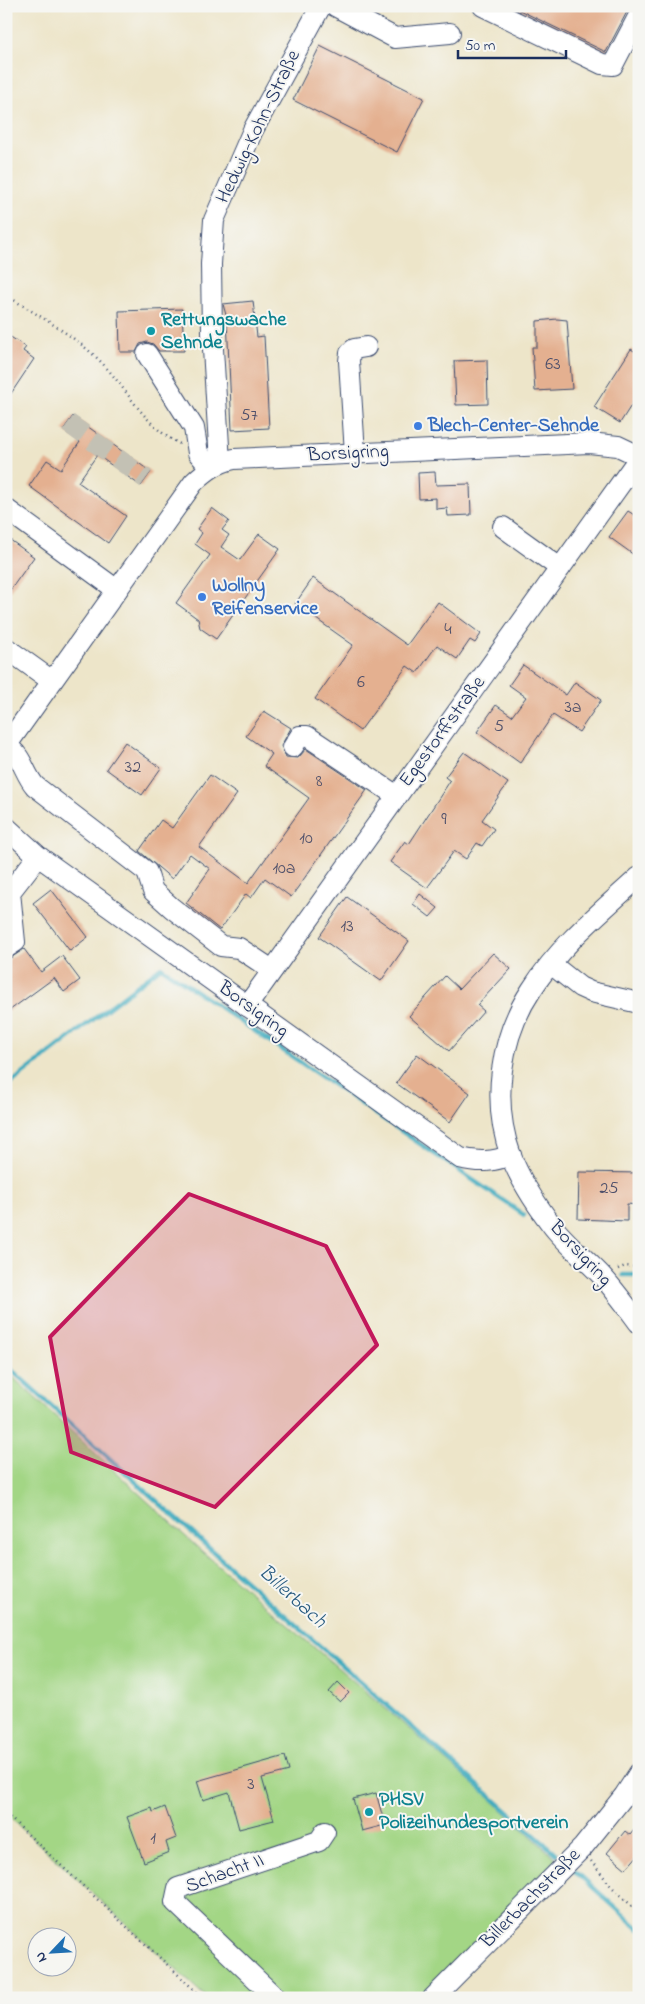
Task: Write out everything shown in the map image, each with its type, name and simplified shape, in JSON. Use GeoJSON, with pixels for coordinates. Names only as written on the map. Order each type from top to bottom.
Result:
{"type":"FeatureCollection","features":[{"type":"Feature","properties":{"kind":"street","name":"Hedwig-Kohn-Straße"},"geometry":{"type":"LineString","coordinates":[[209,461],[212,333],[211,264],[214,220],[253,130],[321,6]]}},
{"type":"Feature","properties":{"kind":"street"},"geometry":{"type":"LineString","coordinates":[[335,6],[394,38],[450,33]]}},
{"type":"Feature","properties":{"kind":"street"},"geometry":{"type":"LineString","coordinates":[[483,6],[602,64],[613,65],[639,15]]}},
{"type":"Feature","properties":{"kind":"street"},"geometry":{"type":"LineString","coordinates":[[355,453],[349,361],[350,353],[354,349],[366,347]]}},
{"type":"Feature","properties":{"kind":"street"},"geometry":{"type":"LineString","coordinates":[[147,354],[194,428],[209,461],[52,681],[13,724],[6,746],[16,751],[28,777],[35,786],[146,872],[153,891],[172,908],[221,946],[240,948],[272,970]]}},
{"type":"Feature","properties":{"kind":"street","name":"Borsigring"},"geometry":{"type":"LineString","coordinates":[[209,461],[589,443],[618,446],[639,457]]}},
{"type":"Feature","properties":{"kind":"street","name":"Egestorffstraße"},"geometry":{"type":"LineString","coordinates":[[247,1006],[639,457]]}},
{"type":"Feature","properties":{"kind":"street"},"geometry":{"type":"LineString","coordinates":[[6,509],[117,590]]}},
{"type":"Feature","properties":{"kind":"street"},"geometry":{"type":"LineString","coordinates":[[503,527],[560,568]]}},
{"type":"Feature","properties":{"kind":"street"},"geometry":{"type":"LineString","coordinates":[[6,648],[52,681]]}},
{"type":"Feature","properties":{"kind":"street"},"geometry":{"type":"LineString","coordinates":[[293,747],[300,736],[307,736],[397,796]]}},
{"type":"Feature","properties":{"kind":"street","name":"Borsigring"},"geometry":{"type":"LineString","coordinates":[[6,827],[38,856],[460,1158],[473,1162],[493,1162],[511,1155]]}},
{"type":"Feature","properties":{"kind":"street"},"geometry":{"type":"LineString","coordinates":[[6,948],[15,942],[8,892],[38,856]]}},
{"type":"Feature","properties":{"kind":"street","name":"Borsigring"},"geometry":{"type":"LineString","coordinates":[[639,877],[571,939],[531,989],[516,1021],[503,1057],[500,1089],[511,1155],[532,1196],[552,1226],[602,1276],[639,1323]]}},
{"type":"Feature","properties":{"kind":"street"},"geometry":{"type":"LineString","coordinates":[[551,964],[580,987],[591,992],[639,1003]]}},
{"type":"Feature","properties":{"kind":"street","name":"Billerbachstraße"},"geometry":{"type":"LineString","coordinates":[[433,1998],[583,1847],[632,1801],[639,1773]]}},
{"type":"Feature","properties":{"kind":"street","name":"Schacht II"},"geometry":{"type":"LineString","coordinates":[[276,1998],[176,1902],[178,1888],[319,1841],[325,1832]]}},
{"type":"Feature","properties":{"kind":"path"},"geometry":{"type":"LineString","coordinates":[[6,295],[75,339],[98,360],[157,429],[209,461]]}},
{"type":"Feature","properties":{"kind":"path"},"geometry":{"type":"LineString","coordinates":[[6,1814],[203,1998]]}},
{"type":"Feature","properties":{"kind":"path"},"geometry":{"type":"LineString","coordinates":[[583,1847],[595,1867],[610,1886],[639,1913]]}},
{"type":"Feature","properties":{"kind":"highlighted area"},"geometry":{"type":"Polygon","coordinates":[[[189,1194],[326,1246],[377,1345],[215,1507],[71,1452],[50,1337],[189,1194]]]}},
{"type":"Feature","properties":{"kind":"green space"},"geometry":{"type":"Polygon","coordinates":[[[6,1371],[197,1547],[484,1793],[556,1859],[422,1998],[207,1998],[6,1814],[6,1371]]]}},
{"type":"Feature","properties":{"kind":"building"},"geometry":{"type":"Polygon","coordinates":[[[511,6],[630,6],[606,52],[511,6]]]}},
{"type":"Feature","properties":{"kind":"building"},"geometry":{"type":"Polygon","coordinates":[[[320,46],[424,98],[397,152],[293,100],[320,46]]]}},
{"type":"Feature","properties":{"kind":"building"},"geometry":{"type":"Polygon","coordinates":[[[253,301],[257,337],[264,336],[269,428],[232,430],[227,319],[223,304],[253,301]]]}},
{"type":"Feature","properties":{"kind":"building","name":"Rettungswache Sehnde"},"geometry":{"type":"Polygon","coordinates":[[[182,309],[184,351],[159,351],[153,344],[147,342],[140,344],[136,352],[120,352],[119,311],[182,309]]]}},
{"type":"Feature","properties":{"kind":"building"},"geometry":{"type":"Polygon","coordinates":[[[567,320],[572,389],[535,391],[532,347],[537,347],[537,321],[567,320]]]}},
{"type":"Feature","properties":{"kind":"building"},"geometry":{"type":"Polygon","coordinates":[[[6,334],[26,347],[23,351],[34,359],[6,401],[6,334]]]}},
{"type":"Feature","properties":{"kind":"building"},"geometry":{"type":"Polygon","coordinates":[[[631,349],[639,354],[639,393],[620,423],[594,407],[631,349]]]}},
{"type":"Feature","properties":{"kind":"building"},"geometry":{"type":"Polygon","coordinates":[[[487,360],[488,404],[456,405],[454,361],[487,360]]]}},
{"type":"Feature","properties":{"kind":"building"},"geometry":{"type":"Polygon","coordinates":[[[73,416],[151,472],[141,486],[97,455],[78,482],[126,516],[108,543],[29,486],[47,460],[61,469],[80,442],[63,430],[73,416]]]}},
{"type":"Feature","properties":{"kind":"building"},"geometry":{"type":"Polygon","coordinates":[[[435,472],[436,485],[470,484],[471,515],[448,516],[447,508],[436,509],[436,498],[419,499],[418,473],[435,472]]]}},
{"type":"Feature","properties":{"kind":"building"},"geometry":{"type":"Polygon","coordinates":[[[212,508],[229,521],[222,530],[229,535],[221,547],[240,560],[259,534],[280,549],[216,639],[200,628],[198,619],[176,603],[210,555],[195,544],[202,533],[197,529],[212,508]]]}},
{"type":"Feature","properties":{"kind":"building"},"geometry":{"type":"Polygon","coordinates":[[[628,511],[639,518],[639,548],[634,555],[609,537],[628,511]]]}},
{"type":"Feature","properties":{"kind":"building"},"geometry":{"type":"Polygon","coordinates":[[[6,537],[34,557],[6,596],[6,537]]]}},
{"type":"Feature","properties":{"kind":"building"},"geometry":{"type":"Polygon","coordinates":[[[313,578],[407,645],[438,602],[481,634],[475,643],[470,640],[457,659],[437,645],[417,673],[407,666],[360,731],[315,699],[353,645],[295,604],[313,578]]]}},
{"type":"Feature","properties":{"kind":"building"},"geometry":{"type":"Polygon","coordinates":[[[523,665],[566,695],[575,682],[601,700],[579,732],[553,715],[520,763],[477,732],[496,705],[512,716],[526,697],[509,685],[523,665]]]}},
{"type":"Feature","properties":{"kind":"building"},"geometry":{"type":"Polygon","coordinates":[[[264,711],[291,728],[281,746],[286,757],[298,758],[306,749],[367,790],[291,897],[265,878],[251,898],[246,894],[220,930],[186,903],[210,869],[190,854],[172,879],[139,851],[161,820],[172,828],[210,775],[237,794],[199,847],[248,883],[309,798],[264,766],[272,754],[246,736],[264,711]]]}},
{"type":"Feature","properties":{"kind":"building"},"geometry":{"type":"Polygon","coordinates":[[[125,742],[161,768],[142,795],[106,769],[125,742]]]}},
{"type":"Feature","properties":{"kind":"building"},"geometry":{"type":"Polygon","coordinates":[[[464,752],[508,783],[482,820],[494,829],[482,846],[477,843],[466,859],[454,851],[427,888],[390,862],[405,841],[409,844],[450,781],[445,777],[464,752]]]}},
{"type":"Feature","properties":{"kind":"building"},"geometry":{"type":"Polygon","coordinates":[[[51,889],[88,937],[70,951],[33,903],[51,889]]]}},
{"type":"Feature","properties":{"kind":"building"},"geometry":{"type":"Polygon","coordinates":[[[420,894],[438,908],[430,917],[413,904],[420,894]]]}},
{"type":"Feature","properties":{"kind":"building"},"geometry":{"type":"Polygon","coordinates":[[[347,897],[409,941],[381,981],[319,937],[347,897]]]}},
{"type":"Feature","properties":{"kind":"building"},"geometry":{"type":"Polygon","coordinates":[[[24,949],[41,972],[62,956],[80,980],[64,992],[54,978],[6,1013],[6,961],[24,949]]]}},
{"type":"Feature","properties":{"kind":"building"},"geometry":{"type":"Polygon","coordinates":[[[493,953],[511,969],[477,1005],[484,1011],[449,1051],[409,1016],[445,976],[459,989],[493,953]]]}},
{"type":"Feature","properties":{"kind":"building"},"geometry":{"type":"Polygon","coordinates":[[[417,1054],[470,1093],[450,1122],[396,1083],[417,1054]]]}},
{"type":"Feature","properties":{"kind":"building"},"geometry":{"type":"Polygon","coordinates":[[[579,1172],[639,1173],[639,1205],[627,1204],[627,1221],[578,1219],[579,1172]]]}},
{"type":"Feature","properties":{"kind":"building"},"geometry":{"type":"Polygon","coordinates":[[[338,1682],[349,1693],[340,1702],[329,1692],[338,1682]]]}},
{"type":"Feature","properties":{"kind":"building"},"geometry":{"type":"Polygon","coordinates":[[[285,1756],[289,1771],[262,1778],[274,1820],[239,1829],[229,1792],[203,1800],[197,1781],[285,1756]]]}},
{"type":"Feature","properties":{"kind":"building","name":"PHSV Polizeihundesportverein"},"geometry":{"type":"Polygon","coordinates":[[[376,1793],[385,1825],[362,1831],[353,1799],[376,1793]]]}},
{"type":"Feature","properties":{"kind":"building"},"geometry":{"type":"Polygon","coordinates":[[[165,1807],[176,1838],[166,1842],[169,1852],[144,1862],[127,1817],[152,1808],[153,1812],[165,1807]]]}},
{"type":"Feature","properties":{"kind":"building"},"geometry":{"type":"Polygon","coordinates":[[[639,1824],[639,1854],[626,1869],[607,1853],[625,1831],[630,1835],[639,1824]]]}},
{"type":"Feature","properties":{"kind":"waterway"},"geometry":{"type":"LineString","coordinates":[[6,1087],[161,967],[524,1215]]}},
{"type":"Feature","properties":{"kind":"waterway"},"geometry":{"type":"LineString","coordinates":[[623,1275],[639,1275]]}},
{"type":"Feature","properties":{"kind":"waterway","name":"Billerbach"},"geometry":{"type":"LineString","coordinates":[[6,1365],[230,1567],[556,1854]]}},
{"type":"Feature","properties":{"kind":"waterway","name":"Billerbach"},"geometry":{"type":"LineString","coordinates":[[575,1871],[639,1929]]}},
{"type":"Feature","properties":{"kind":"tunnel"},"geometry":{"type":"LineString","coordinates":[[68,423],[146,479]]}},
{"type":"Feature","properties":{"kind":"place","name":"Rettungswache Sehnde"},"geometry":{"type":"Point","coordinates":[151,331]}},
{"type":"Feature","properties":{"kind":"place","name":"Blech-Center-Sehnde"},"geometry":{"type":"Point","coordinates":[418,426]}},
{"type":"Feature","properties":{"kind":"place","name":"Wollny Reifenservice"},"geometry":{"type":"Point","coordinates":[202,597]}},
{"type":"Feature","properties":{"kind":"place","name":"PHSV Polizeihundesportverein"},"geometry":{"type":"Point","coordinates":[369,1812]}}]}
